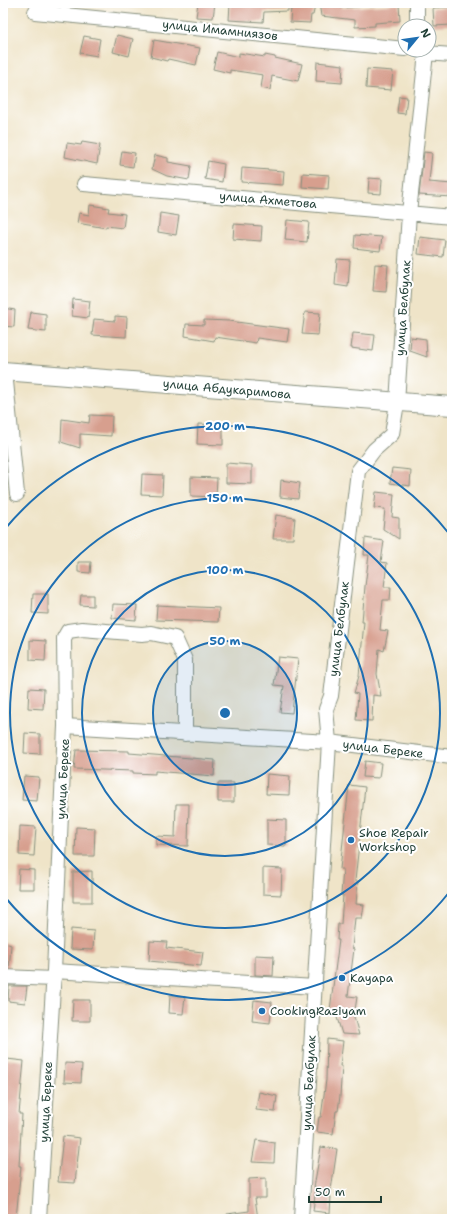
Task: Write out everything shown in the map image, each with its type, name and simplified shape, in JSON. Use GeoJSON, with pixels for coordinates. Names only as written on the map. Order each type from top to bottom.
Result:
{"type":"FeatureCollection","features":[{"type":"Feature","properties":{"kind":"main road","name":"улица Абдукаримова"},"geometry":{"type":"LineString","coordinates":[[4,371],[397,403],[452,406]]}},
{"type":"Feature","properties":{"kind":"street"},"geometry":{"type":"LineString","coordinates":[[417,3],[417,18]]}},
{"type":"Feature","properties":{"kind":"street","name":"улица Имамниязов"},"geometry":{"type":"LineString","coordinates":[[36,12],[397,47]]}},
{"type":"Feature","properties":{"kind":"street"},"geometry":{"type":"LineString","coordinates":[[437,54],[452,55]]}},
{"type":"Feature","properties":{"kind":"street","name":"улица Белбулак"},"geometry":{"type":"LineString","coordinates":[[301,1219],[329,742],[326,709],[331,696],[358,471],[374,450],[392,434],[397,403],[409,213],[422,58]]}},
{"type":"Feature","properties":{"kind":"street","name":"улица Ахметова"},"geometry":{"type":"LineString","coordinates":[[84,184],[452,217]]}},
{"type":"Feature","properties":{"kind":"street"},"geometry":{"type":"LineString","coordinates":[[4,371],[17,494]]}},
{"type":"Feature","properties":{"kind":"street"},"geometry":{"type":"LineString","coordinates":[[65,726],[64,638],[68,631],[82,629],[151,633],[175,638],[185,660],[185,734]]}},
{"type":"Feature","properties":{"kind":"street","name":"улица Береке"},"geometry":{"type":"LineString","coordinates":[[39,1219],[54,975],[65,726],[329,742],[452,757]]}},
{"type":"Feature","properties":{"kind":"street"},"geometry":{"type":"LineString","coordinates":[[3,977],[54,975],[315,987]]}},
{"type":"Feature","properties":{"kind":"building"},"geometry":{"type":"Polygon","coordinates":[[[198,3],[215,3],[213,18],[196,17],[198,3]]]}},
{"type":"Feature","properties":{"kind":"building"},"geometry":{"type":"Polygon","coordinates":[[[230,3],[276,6],[276,3],[288,3],[288,11],[264,12],[263,22],[229,20],[230,3]]]}},
{"type":"Feature","properties":{"kind":"building"},"geometry":{"type":"Polygon","coordinates":[[[319,3],[341,3],[341,8],[399,4],[400,18],[397,18],[397,21],[375,23],[375,26],[355,27],[355,20],[321,16],[319,3]]]}},
{"type":"Feature","properties":{"kind":"building"},"geometry":{"type":"Polygon","coordinates":[[[291,6],[315,6],[313,15],[311,15],[310,23],[290,22],[291,6]]]}},
{"type":"Feature","properties":{"kind":"building"},"geometry":{"type":"Polygon","coordinates":[[[450,7],[451,25],[437,26],[437,18],[434,18],[433,8],[450,7]]]}},
{"type":"Feature","properties":{"kind":"building"},"geometry":{"type":"Polygon","coordinates":[[[117,35],[133,39],[129,56],[113,52],[117,35]]]}},
{"type":"Feature","properties":{"kind":"building"},"geometry":{"type":"Polygon","coordinates":[[[84,36],[100,39],[97,56],[80,53],[84,36]]]}},
{"type":"Feature","properties":{"kind":"building"},"geometry":{"type":"Polygon","coordinates":[[[154,40],[200,48],[196,65],[151,57],[154,40]]]}},
{"type":"Feature","properties":{"kind":"building"},"geometry":{"type":"Polygon","coordinates":[[[217,52],[239,57],[239,53],[265,57],[265,55],[302,64],[298,81],[272,76],[270,90],[261,88],[263,75],[230,70],[230,73],[213,69],[217,52]]]}},
{"type":"Feature","properties":{"kind":"building"},"geometry":{"type":"Polygon","coordinates":[[[317,62],[343,65],[342,83],[316,81],[317,62]]]}},
{"type":"Feature","properties":{"kind":"building"},"geometry":{"type":"Polygon","coordinates":[[[367,69],[393,71],[391,90],[366,88],[367,69]]]}},
{"type":"Feature","properties":{"kind":"building"},"geometry":{"type":"Polygon","coordinates":[[[399,96],[407,97],[405,114],[397,113],[399,96]]]}},
{"type":"Feature","properties":{"kind":"building"},"geometry":{"type":"Polygon","coordinates":[[[82,142],[100,145],[97,164],[65,157],[67,143],[81,145],[82,142]]]}},
{"type":"Feature","properties":{"kind":"building"},"geometry":{"type":"Polygon","coordinates":[[[122,151],[135,153],[133,167],[120,165],[122,151]]]}},
{"type":"Feature","properties":{"kind":"building"},"geometry":{"type":"Polygon","coordinates":[[[424,152],[432,153],[429,182],[452,184],[452,197],[419,195],[424,152]]]}},
{"type":"Feature","properties":{"kind":"building"},"geometry":{"type":"Polygon","coordinates":[[[155,155],[168,158],[168,162],[191,166],[189,180],[167,176],[152,169],[155,155]]]}},
{"type":"Feature","properties":{"kind":"building"},"geometry":{"type":"Polygon","coordinates":[[[208,161],[224,164],[222,182],[205,179],[208,161]]]}},
{"type":"Feature","properties":{"kind":"building"},"geometry":{"type":"Polygon","coordinates":[[[242,168],[284,171],[283,185],[241,182],[242,168]]]}},
{"type":"Feature","properties":{"kind":"building"},"geometry":{"type":"Polygon","coordinates":[[[303,173],[329,175],[328,189],[302,187],[303,173]]]}},
{"type":"Feature","properties":{"kind":"building"},"geometry":{"type":"Polygon","coordinates":[[[369,178],[382,179],[381,194],[368,193],[369,178]]]}},
{"type":"Feature","properties":{"kind":"building"},"geometry":{"type":"Polygon","coordinates":[[[90,205],[109,208],[108,212],[125,214],[123,228],[106,226],[106,228],[77,223],[79,213],[89,215],[90,205]]]}},
{"type":"Feature","properties":{"kind":"building"},"geometry":{"type":"Polygon","coordinates":[[[160,213],[179,216],[176,235],[158,232],[160,213]]]}},
{"type":"Feature","properties":{"kind":"building"},"geometry":{"type":"Polygon","coordinates":[[[287,220],[309,222],[307,242],[285,240],[287,220]]]}},
{"type":"Feature","properties":{"kind":"building"},"geometry":{"type":"Polygon","coordinates":[[[234,224],[262,226],[261,241],[233,239],[234,224]]]}},
{"type":"Feature","properties":{"kind":"building"},"geometry":{"type":"Polygon","coordinates":[[[355,235],[382,237],[380,251],[354,248],[355,235]]]}},
{"type":"Feature","properties":{"kind":"building"},"geometry":{"type":"Polygon","coordinates":[[[420,237],[445,240],[443,257],[418,254],[420,237]]]}},
{"type":"Feature","properties":{"kind":"building"},"geometry":{"type":"Polygon","coordinates":[[[337,259],[350,260],[348,287],[335,285],[337,259]]]}},
{"type":"Feature","properties":{"kind":"building"},"geometry":{"type":"Polygon","coordinates":[[[375,264],[388,265],[386,292],[373,291],[375,264]]]}},
{"type":"Feature","properties":{"kind":"building"},"geometry":{"type":"Polygon","coordinates":[[[73,299],[90,301],[88,318],[72,316],[73,299]]]}},
{"type":"Feature","properties":{"kind":"building"},"geometry":{"type":"Polygon","coordinates":[[[3,308],[15,310],[14,327],[3,326],[3,308]]]}},
{"type":"Feature","properties":{"kind":"building"},"geometry":{"type":"Polygon","coordinates":[[[31,312],[46,314],[46,332],[28,330],[31,312]]]}},
{"type":"Feature","properties":{"kind":"building"},"geometry":{"type":"Polygon","coordinates":[[[305,312],[320,313],[318,335],[302,334],[305,312]]]}},
{"type":"Feature","properties":{"kind":"building"},"geometry":{"type":"Polygon","coordinates":[[[115,316],[127,317],[126,337],[92,335],[94,319],[115,321],[115,316]]]}},
{"type":"Feature","properties":{"kind":"building"},"geometry":{"type":"Polygon","coordinates":[[[204,320],[229,321],[289,329],[287,342],[257,338],[256,343],[215,337],[214,341],[185,336],[186,324],[204,325],[204,320]]]}},
{"type":"Feature","properties":{"kind":"building"},"geometry":{"type":"Polygon","coordinates":[[[353,333],[375,335],[373,351],[351,348],[353,333]]]}},
{"type":"Feature","properties":{"kind":"building"},"geometry":{"type":"Polygon","coordinates":[[[411,337],[426,339],[427,357],[410,351],[411,337]]]}},
{"type":"Feature","properties":{"kind":"building"},"geometry":{"type":"Polygon","coordinates":[[[90,415],[112,416],[111,436],[80,434],[80,448],[61,442],[62,419],[89,423],[90,415]]]}},
{"type":"Feature","properties":{"kind":"building"},"geometry":{"type":"Polygon","coordinates":[[[198,424],[223,425],[223,445],[197,444],[198,424]]]}},
{"type":"Feature","properties":{"kind":"building"},"geometry":{"type":"Polygon","coordinates":[[[226,463],[252,465],[252,484],[226,483],[226,463]]]}},
{"type":"Feature","properties":{"kind":"building"},"geometry":{"type":"Polygon","coordinates":[[[392,468],[411,470],[410,486],[390,483],[392,468]]]}},
{"type":"Feature","properties":{"kind":"building"},"geometry":{"type":"Polygon","coordinates":[[[142,474],[163,475],[162,495],[141,494],[142,474]]]}},
{"type":"Feature","properties":{"kind":"building"},"geometry":{"type":"Polygon","coordinates":[[[191,477],[217,478],[216,497],[191,496],[191,477]]]}},
{"type":"Feature","properties":{"kind":"building"},"geometry":{"type":"Polygon","coordinates":[[[281,480],[300,483],[298,499],[280,497],[281,480]]]}},
{"type":"Feature","properties":{"kind":"building"},"geometry":{"type":"Polygon","coordinates":[[[376,492],[394,494],[392,517],[399,518],[399,539],[383,529],[385,509],[374,508],[376,492]]]}},
{"type":"Feature","properties":{"kind":"building"},"geometry":{"type":"Polygon","coordinates":[[[276,515],[295,518],[293,539],[273,539],[276,515]]]}},
{"type":"Feature","properties":{"kind":"building"},"geometry":{"type":"Polygon","coordinates":[[[365,538],[384,541],[381,562],[387,563],[384,587],[391,587],[390,600],[383,600],[380,630],[388,631],[384,651],[379,649],[377,674],[381,696],[373,695],[372,721],[356,720],[358,694],[354,693],[359,676],[364,622],[362,622],[369,555],[364,555],[365,538]]]}},
{"type":"Feature","properties":{"kind":"building"},"geometry":{"type":"Polygon","coordinates":[[[78,562],[91,562],[90,573],[78,572],[78,562]]]}},
{"type":"Feature","properties":{"kind":"building"},"geometry":{"type":"Polygon","coordinates":[[[33,594],[48,594],[48,614],[32,613],[33,594]]]}},
{"type":"Feature","properties":{"kind":"building"},"geometry":{"type":"Polygon","coordinates":[[[81,595],[93,595],[93,606],[80,605],[81,595]]]}},
{"type":"Feature","properties":{"kind":"building"},"geometry":{"type":"Polygon","coordinates":[[[113,604],[137,605],[136,620],[112,618],[113,604]]]}},
{"type":"Feature","properties":{"kind":"building"},"geometry":{"type":"Polygon","coordinates":[[[157,605],[219,608],[218,622],[156,620],[157,605]]]}},
{"type":"Feature","properties":{"kind":"building"},"geometry":{"type":"Polygon","coordinates":[[[30,640],[46,641],[45,661],[30,660],[30,640]]]}},
{"type":"Feature","properties":{"kind":"building"},"geometry":{"type":"Polygon","coordinates":[[[278,657],[298,659],[292,713],[280,712],[284,686],[274,685],[278,657]]]}},
{"type":"Feature","properties":{"kind":"building"},"geometry":{"type":"Polygon","coordinates":[[[29,688],[44,689],[43,709],[28,708],[29,688]]]}},
{"type":"Feature","properties":{"kind":"building"},"geometry":{"type":"Polygon","coordinates":[[[25,733],[40,734],[40,754],[24,753],[25,733]]]}},
{"type":"Feature","properties":{"kind":"building"},"geometry":{"type":"Polygon","coordinates":[[[76,750],[129,751],[129,753],[215,760],[214,776],[155,771],[155,774],[133,773],[133,771],[74,769],[76,750]]]}},
{"type":"Feature","properties":{"kind":"building"},"geometry":{"type":"Polygon","coordinates":[[[365,761],[381,763],[379,778],[363,777],[365,761]]]}},
{"type":"Feature","properties":{"kind":"building"},"geometry":{"type":"Polygon","coordinates":[[[267,774],[290,776],[289,795],[266,794],[267,774]]]}},
{"type":"Feature","properties":{"kind":"building"},"geometry":{"type":"Polygon","coordinates":[[[24,776],[39,777],[37,801],[22,800],[24,776]]]}},
{"type":"Feature","properties":{"kind":"building"},"geometry":{"type":"Polygon","coordinates":[[[218,783],[234,783],[234,802],[218,802],[218,783]]]}},
{"type":"Feature","properties":{"kind":"building"},"geometry":{"type":"Polygon","coordinates":[[[349,785],[365,787],[355,881],[358,881],[356,904],[364,905],[362,918],[355,918],[352,948],[354,949],[348,996],[357,997],[354,1017],[359,1035],[342,1034],[335,1011],[330,1010],[339,940],[337,940],[338,924],[341,924],[343,869],[340,869],[349,785]]]}},
{"type":"Feature","properties":{"kind":"building"},"geometry":{"type":"Polygon","coordinates":[[[176,804],[189,804],[188,846],[156,845],[156,836],[175,837],[176,804]]]}},
{"type":"Feature","properties":{"kind":"building"},"geometry":{"type":"Polygon","coordinates":[[[267,819],[286,820],[286,846],[267,845],[267,819]]]}},
{"type":"Feature","properties":{"kind":"building"},"geometry":{"type":"Polygon","coordinates":[[[20,826],[36,827],[34,856],[19,855],[20,826]]]}},
{"type":"Feature","properties":{"kind":"building"},"geometry":{"type":"Polygon","coordinates":[[[76,827],[95,828],[94,856],[75,856],[76,827]]]}},
{"type":"Feature","properties":{"kind":"building"},"geometry":{"type":"Polygon","coordinates":[[[263,868],[282,869],[281,895],[263,894],[263,868]]]}},
{"type":"Feature","properties":{"kind":"building"},"geometry":{"type":"Polygon","coordinates":[[[19,869],[34,870],[34,889],[18,889],[19,869]]]}},
{"type":"Feature","properties":{"kind":"building"},"geometry":{"type":"Polygon","coordinates":[[[92,871],[92,902],[73,902],[73,872],[92,871]]]}},
{"type":"Feature","properties":{"kind":"building"},"geometry":{"type":"Polygon","coordinates":[[[71,929],[94,931],[93,950],[70,949],[71,929]]]}},
{"type":"Feature","properties":{"kind":"building"},"geometry":{"type":"Polygon","coordinates":[[[150,941],[167,942],[166,948],[203,952],[201,966],[149,961],[150,941]]]}},
{"type":"Feature","properties":{"kind":"building"},"geometry":{"type":"Polygon","coordinates":[[[3,942],[11,945],[9,969],[3,969],[3,942]]]}},
{"type":"Feature","properties":{"kind":"building"},"geometry":{"type":"Polygon","coordinates":[[[255,955],[274,956],[273,976],[255,975],[255,955]]]}},
{"type":"Feature","properties":{"kind":"building"},"geometry":{"type":"Polygon","coordinates":[[[9,986],[27,986],[25,1003],[8,1001],[9,986]]]}},
{"type":"Feature","properties":{"kind":"building"},"geometry":{"type":"Polygon","coordinates":[[[170,995],[185,997],[183,1014],[169,1013],[170,995]]]}},
{"type":"Feature","properties":{"kind":"building"},"geometry":{"type":"Polygon","coordinates":[[[73,1000],[90,1000],[90,1021],[72,1021],[73,1000]]]}},
{"type":"Feature","properties":{"kind":"building","name":"CookingRaziyam"},"geometry":{"type":"Polygon","coordinates":[[[254,1000],[272,1002],[270,1023],[252,1021],[254,1000]]]}},
{"type":"Feature","properties":{"kind":"building"},"geometry":{"type":"Polygon","coordinates":[[[327,1039],[343,1041],[340,1066],[342,1066],[340,1096],[338,1111],[336,1111],[333,1134],[317,1132],[319,1117],[321,1117],[326,1080],[327,1039]]]}},
{"type":"Feature","properties":{"kind":"building"},"geometry":{"type":"Polygon","coordinates":[[[7,1059],[24,1061],[19,1114],[22,1114],[19,1166],[21,1166],[16,1219],[3,1219],[5,1155],[3,1155],[6,1102],[4,1102],[7,1059]]]}},
{"type":"Feature","properties":{"kind":"building"},"geometry":{"type":"Polygon","coordinates":[[[65,1063],[82,1064],[81,1083],[64,1082],[65,1063]]]}},
{"type":"Feature","properties":{"kind":"building"},"geometry":{"type":"Polygon","coordinates":[[[259,1092],[277,1096],[275,1112],[256,1110],[259,1092]]]}},
{"type":"Feature","properties":{"kind":"building"},"geometry":{"type":"Polygon","coordinates":[[[63,1136],[80,1138],[75,1183],[58,1182],[63,1136]]]}},
{"type":"Feature","properties":{"kind":"building"},"geometry":{"type":"Polygon","coordinates":[[[256,1140],[275,1143],[274,1163],[252,1162],[256,1140]]]}},
{"type":"Feature","properties":{"kind":"building"},"geometry":{"type":"Polygon","coordinates":[[[321,1147],[337,1149],[330,1197],[330,1213],[313,1211],[316,1187],[314,1187],[321,1147]]]}},
{"type":"Feature","properties":{"kind":"building"},"geometry":{"type":"Polygon","coordinates":[[[266,1178],[266,1198],[255,1198],[258,1219],[227,1219],[227,1214],[249,1211],[249,1179],[266,1178]]]}},
{"type":"Feature","properties":{"kind":"place","name":"Shoe Repair Workshop"},"geometry":{"type":"Point","coordinates":[351,840]}},
{"type":"Feature","properties":{"kind":"place","name":"Кауара"},"geometry":{"type":"Point","coordinates":[342,978]}},
{"type":"Feature","properties":{"kind":"place","name":"CookingRaziyam"},"geometry":{"type":"Point","coordinates":[262,1011]}}]}
